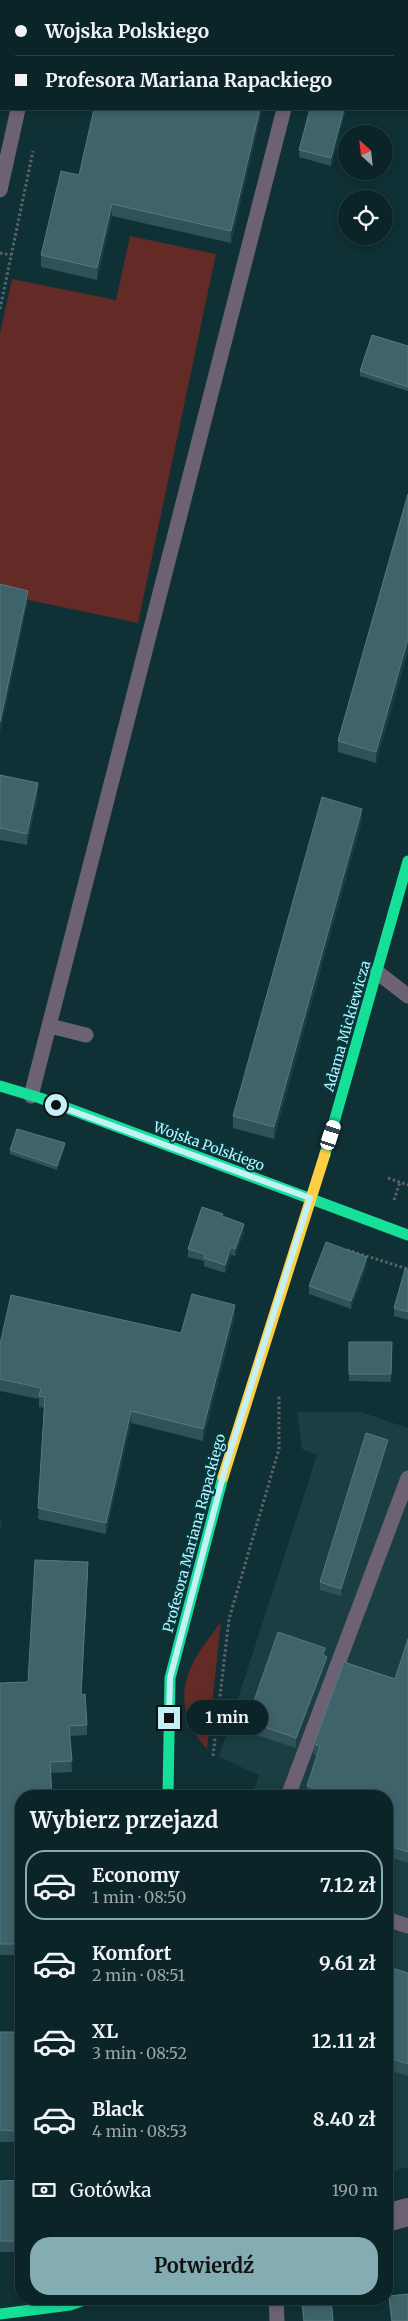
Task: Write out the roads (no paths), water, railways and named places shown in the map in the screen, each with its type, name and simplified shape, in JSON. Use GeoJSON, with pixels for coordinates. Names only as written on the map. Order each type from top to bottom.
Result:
{"type":"FeatureCollection","features":[{"type":"Feature","properties":{"kind":"street","name":"Adama Mickiewicza"},"geometry":{"type":"LineString","coordinates":[[310,1198],[336,1120],[408,861]]}},
{"type":"Feature","properties":{"kind":"street","name":"Wojska Polskiego"},"geometry":{"type":"LineString","coordinates":[[0,1086],[408,1235]]}},
{"type":"Feature","properties":{"kind":"street","name":"Profesora Mariana Rapackiego"},"geometry":{"type":"LineString","coordinates":[[168,1790],[170,1678],[226,1465],[310,1198]]}},
{"type":"Feature","properties":{"kind":"street"},"geometry":{"type":"LineString","coordinates":[[393,2216],[408,2212]]}},
{"type":"Feature","properties":{"kind":"street"},"geometry":{"type":"LineString","coordinates":[[0,2314],[63,2305]]}},
{"type":"Feature","properties":{"kind":"lane"},"geometry":{"type":"LineString","coordinates":[[0,190],[18,110]]}},
{"type":"Feature","properties":{"kind":"lane"},"geometry":{"type":"LineString","coordinates":[[31,1096],[284,110]]}},
{"type":"Feature","properties":{"kind":"lane"},"geometry":{"type":"LineString","coordinates":[[377,972],[408,996]]}},
{"type":"Feature","properties":{"kind":"lane"},"geometry":{"type":"LineString","coordinates":[[50,1026],[86,1034]]}},
{"type":"Feature","properties":{"kind":"lane"},"geometry":{"type":"LineString","coordinates":[[290,1790],[408,1478]]}},
{"type":"Feature","properties":{"kind":"lane"},"geometry":{"type":"LineString","coordinates":[[393,1921],[408,1926]]}},
{"type":"Feature","properties":{"kind":"lane"},"geometry":{"type":"LineString","coordinates":[[276,2305],[277,2321]]}}]}
